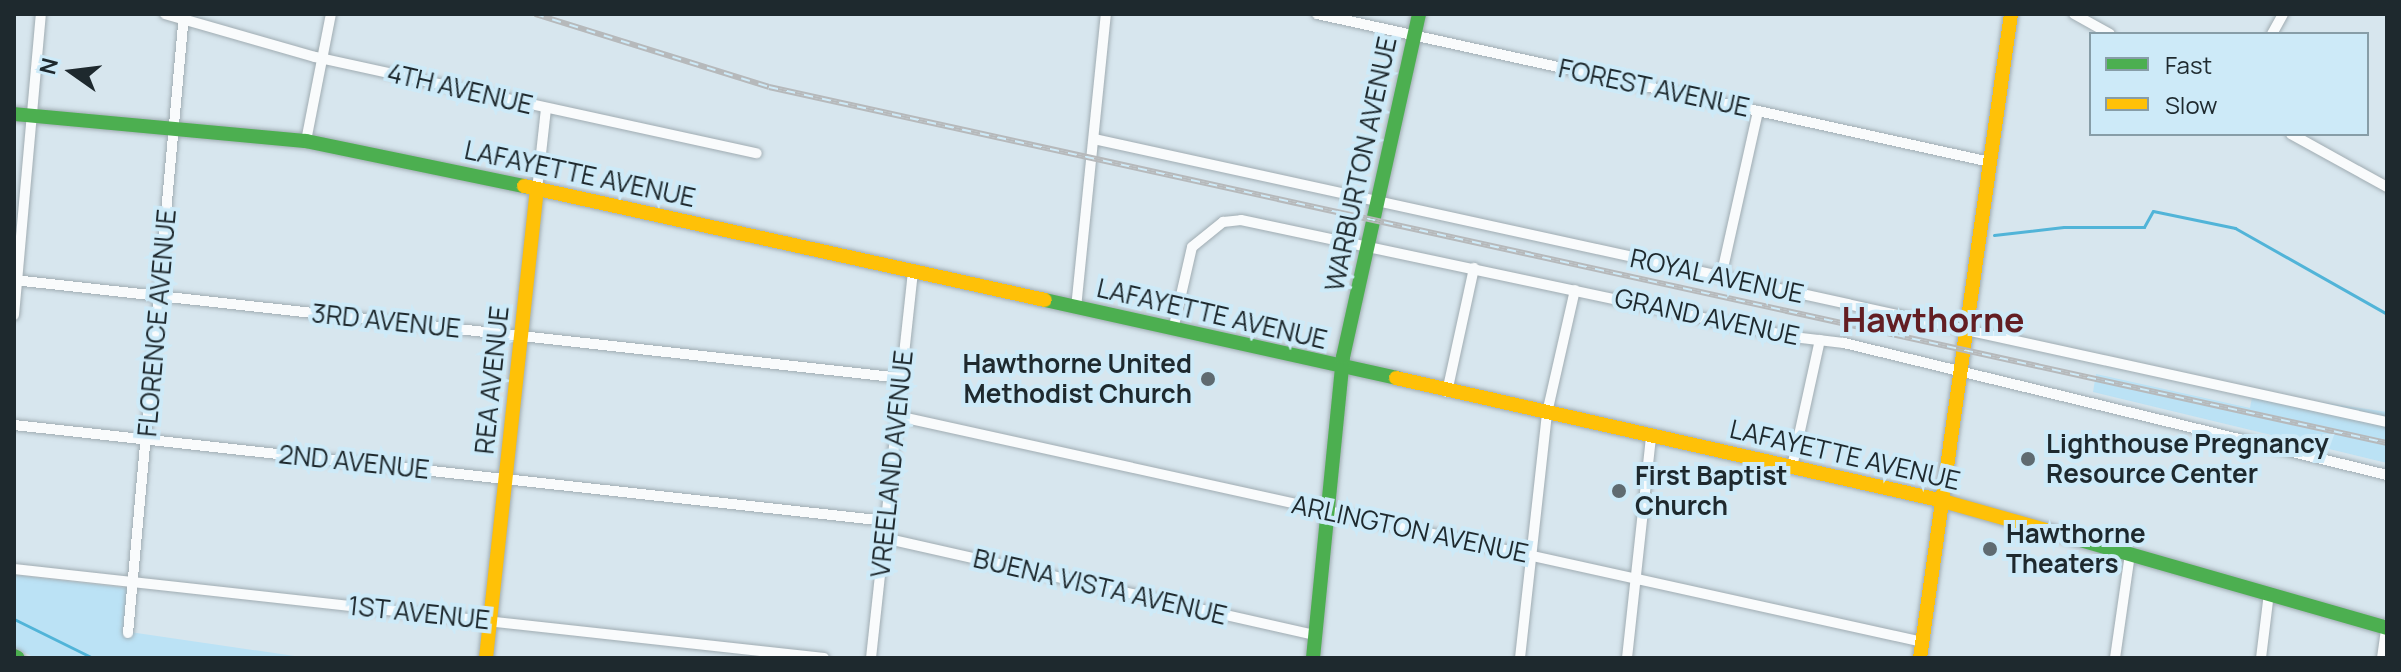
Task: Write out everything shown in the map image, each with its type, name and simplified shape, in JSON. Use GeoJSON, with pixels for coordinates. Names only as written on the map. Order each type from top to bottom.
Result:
{"type":"FeatureCollection","features":[{"type":"Feature","properties":{"kind":"street"},"geometry":{"type":"LineString","coordinates":[[14,315],[41,14]]}},
{"type":"Feature","properties":{"kind":"street","name":"4TH AVENUE"},"geometry":{"type":"LineString","coordinates":[[165,14],[326,59],[757,153]]}},
{"type":"Feature","properties":{"kind":"street"},"geometry":{"type":"LineString","coordinates":[[306,141],[326,59],[331,14]]}},
{"type":"Feature","properties":{"kind":"street"},"geometry":{"type":"LineString","coordinates":[[1076,308],[1106,14]]}},
{"type":"Feature","properties":{"kind":"street","name":"FOREST AVENUE"},"geometry":{"type":"LineString","coordinates":[[1317,14],[1990,162]]}},
{"type":"Feature","properties":{"kind":"street","name":"WARBURTON AVENUE"},"geometry":{"type":"LineString","coordinates":[[1318,657],[1316,635],[1343,368],[1419,14]]}},
{"type":"Feature","properties":{"kind":"street"},"geometry":{"type":"LineString","coordinates":[[1920,658],[1957,369],[2011,14]]}},
{"type":"Feature","properties":{"kind":"street"},"geometry":{"type":"LineString","coordinates":[[2074,14],[2106,32]]}},
{"type":"Feature","properties":{"kind":"street"},"geometry":{"type":"LineString","coordinates":[[2273,32],[2283,14]]}},
{"type":"Feature","properties":{"kind":"street","name":"FLORENCE AVENUE"},"geometry":{"type":"LineString","coordinates":[[128,633],[184,17]]}},
{"type":"Feature","properties":{"kind":"street","name":"REA AVENUE"},"geometry":{"type":"LineString","coordinates":[[486,658],[546,108]]}},
{"type":"Feature","properties":{"kind":"street"},"geometry":{"type":"LineString","coordinates":[[1721,277],[1758,111]]}},
{"type":"Feature","properties":{"kind":"street","name":"LAFAYETTE AVENUE"},"geometry":{"type":"LineString","coordinates":[[14,114],[306,141],[913,271],[1939,500],[2387,627]]}},
{"type":"Feature","properties":{"kind":"street"},"geometry":{"type":"LineString","coordinates":[[2295,136],[2387,187]]}},
{"type":"Feature","properties":{"kind":"street","name":"ROYAL AVENUE"},"geometry":{"type":"LineString","coordinates":[[1094,139],[2387,422]]}},
{"type":"Feature","properties":{"kind":"street","name":"GRAND AVENUE"},"geometry":{"type":"LineString","coordinates":[[1173,330],[1192,247],[1213,228],[1241,220],[1957,369],[2099,409],[2387,475]]}},
{"type":"Feature","properties":{"kind":"street"},"geometry":{"type":"LineString","coordinates":[[1447,392],[1474,268]]}},
{"type":"Feature","properties":{"kind":"street","name":"VREELAND AVENUE"},"geometry":{"type":"LineString","coordinates":[[871,658],[913,271]]}},
{"type":"Feature","properties":{"kind":"street","name":"3RD AVENUE"},"geometry":{"type":"LineString","coordinates":[[16,280],[901,378]]}},
{"type":"Feature","properties":{"kind":"street"},"geometry":{"type":"LineString","coordinates":[[1520,658],[1547,413],[1575,290]]}},
{"type":"Feature","properties":{"kind":"street"},"geometry":{"type":"LineString","coordinates":[[1792,467],[1820,340]]}},
{"type":"Feature","properties":{"kind":"street","name":"ARLINGTON AVENUE"},"geometry":{"type":"LineString","coordinates":[[897,416],[1923,642]]}},
{"type":"Feature","properties":{"kind":"street","name":"2ND AVENUE"},"geometry":{"type":"LineString","coordinates":[[14,425],[886,521]]}},
{"type":"Feature","properties":{"kind":"street"},"geometry":{"type":"LineString","coordinates":[[1627,658],[1651,436]]}},
{"type":"Feature","properties":{"kind":"street","name":"BUENA VISTA AVENUE"},"geometry":{"type":"LineString","coordinates":[[884,538],[1316,635]]}},
{"type":"Feature","properties":{"kind":"street"},"geometry":{"type":"LineString","coordinates":[[2115,658],[2130,554]]}},
{"type":"Feature","properties":{"kind":"street","name":"1ST AVENUE"},"geometry":{"type":"LineString","coordinates":[[14,569],[824,658]]}},
{"type":"Feature","properties":{"kind":"street"},"geometry":{"type":"LineString","coordinates":[[2261,658],[2269,593]]}},
{"type":"Feature","properties":{"kind":"street"},"geometry":{"type":"LineString","coordinates":[[2382,658],[2387,627]]}},
{"type":"Feature","properties":{"kind":"shaded area"},"geometry":{"type":"Polygon","coordinates":[[[2096,374],[2250,408],[2253,392],[2387,412],[2387,463],[2093,392],[2096,374]]]}},
{"type":"Feature","properties":{"kind":"shaded area"},"geometry":{"type":"Polygon","coordinates":[[[14,575],[127,588],[123,631],[308,658],[35,658],[14,647],[14,575]]]}},
{"type":"Feature","properties":{"kind":"waterway"},"geometry":{"type":"LineString","coordinates":[[1994,235],[2064,227],[2144,227],[2153,211],[2235,228],[2387,314]]}},
{"type":"Feature","properties":{"kind":"waterway"},"geometry":{"type":"LineString","coordinates":[[14,619],[93,658]]}},
{"type":"Feature","properties":{"kind":"railway"},"geometry":{"type":"LineString","coordinates":[[535,14],[769,87],[2387,443]]}},
{"type":"Feature","properties":{"kind":"traffic: fast"},"geometry":{"type":"LineString","coordinates":[[1313,658],[1343,357],[1419,14]]}},
{"type":"Feature","properties":{"kind":"traffic: fast"},"geometry":{"type":"LineString","coordinates":[[14,114],[306,141],[524,186]]}},
{"type":"Feature","properties":{"kind":"traffic: fast"},"geometry":{"type":"LineString","coordinates":[[1045,300],[1396,378]]}},
{"type":"Feature","properties":{"kind":"traffic: fast"},"geometry":{"type":"LineString","coordinates":[[2049,531],[2387,628]]}},
{"type":"Feature","properties":{"kind":"traffic: fast"},"geometry":{"type":"LineString","coordinates":[[14,656],[18,658]]}},
{"type":"Feature","properties":{"kind":"traffic: slow"},"geometry":{"type":"LineString","coordinates":[[1920,658],[2011,14]]}},
{"type":"Feature","properties":{"kind":"traffic: slow"},"geometry":{"type":"LineString","coordinates":[[524,186],[1045,300]]}},
{"type":"Feature","properties":{"kind":"traffic: slow"},"geometry":{"type":"LineString","coordinates":[[486,658],[537,190]]}},
{"type":"Feature","properties":{"kind":"traffic: slow"},"geometry":{"type":"LineString","coordinates":[[1396,378],[1939,500],[2049,531]]}},
{"type":"Feature","properties":{"kind":"place","name":"Hawthorne United Methodist Church"},"geometry":{"type":"Point","coordinates":[1208,379]}},
{"type":"Feature","properties":{"kind":"place","name":"Lighthouse Pregnancy Resource Center"},"geometry":{"type":"Point","coordinates":[2028,459]}},
{"type":"Feature","properties":{"kind":"place","name":"First Baptist Church"},"geometry":{"type":"Point","coordinates":[1619,491]}},
{"type":"Feature","properties":{"kind":"place","name":"Hawthorne Theaters"},"geometry":{"type":"Point","coordinates":[1990,549]}},
{"type":"Feature","properties":{"kind":"district","name":"Hawthorne"},"geometry":{"type":"Point","coordinates":[1933,320]}}]}
